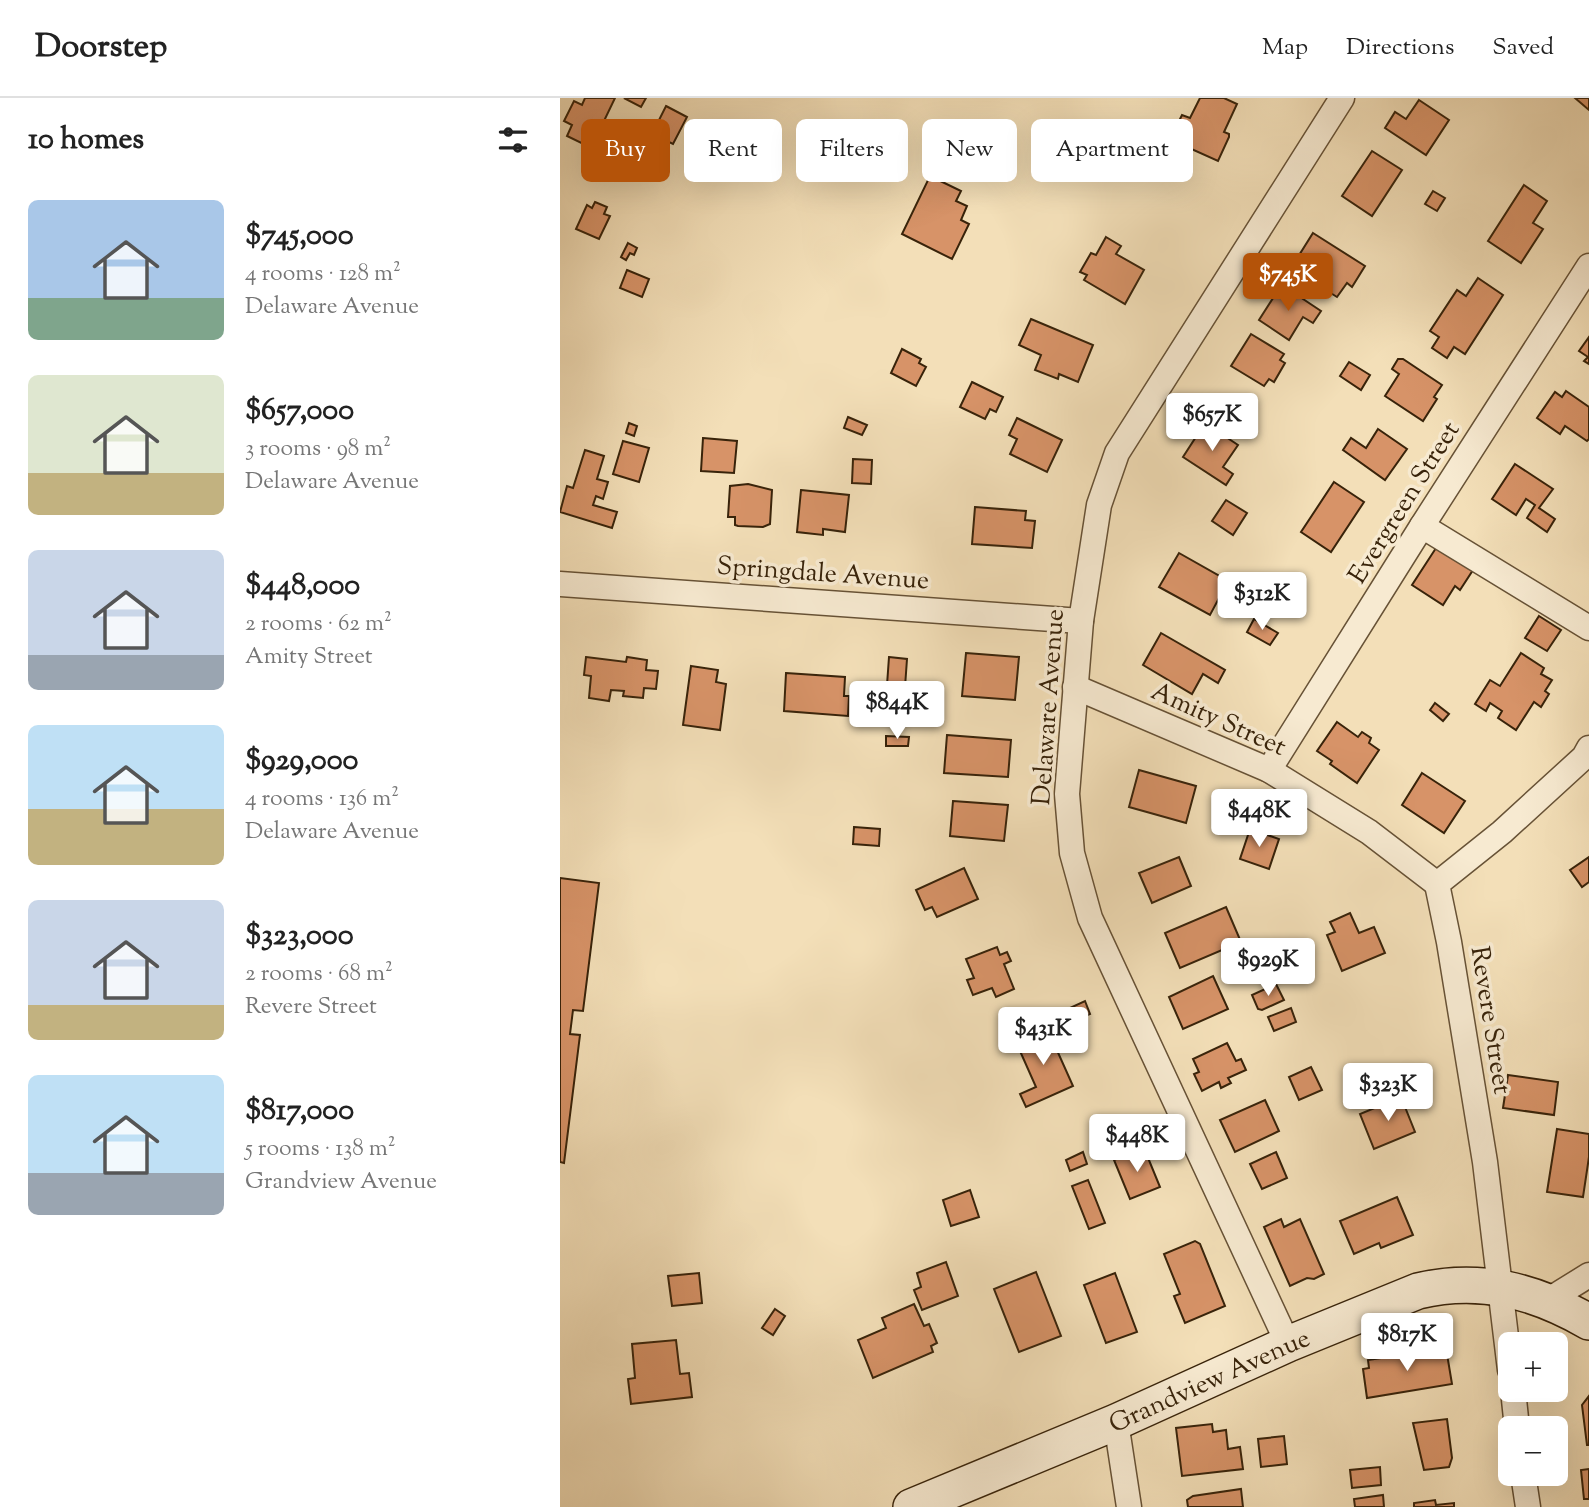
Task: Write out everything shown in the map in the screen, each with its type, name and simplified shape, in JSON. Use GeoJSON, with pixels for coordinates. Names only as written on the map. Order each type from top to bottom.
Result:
{"type":"FeatureCollection","features":[{"type":"Feature","properties":{"kind":"main road","name":"Grandview Avenue"},"geometry":{"type":"LineString","coordinates":[[911,1507],[1116,1422],[1288,1344],[1418,1291],[1458,1285],[1501,1288],[1547,1301],[1589,1322]]}},
{"type":"Feature","properties":{"kind":"street","name":"Delaware Avenue"},"geometry":{"type":"LineString","coordinates":[[1288,1344],[1090,918],[1072,853],[1067,794],[1081,621],[1100,505],[1117,453],[1342,98]]}},
{"type":"Feature","properties":{"kind":"street","name":"Evergreen Street"},"geometry":{"type":"LineString","coordinates":[[1269,771],[1589,266]]}},
{"type":"Feature","properties":{"kind":"street"},"geometry":{"type":"LineString","coordinates":[[1422,526],[1589,628]]}},
{"type":"Feature","properties":{"kind":"street","name":"Springdale Avenue"},"geometry":{"type":"LineString","coordinates":[[560,584],[1081,621]]}},
{"type":"Feature","properties":{"kind":"street","name":"Amity Street"},"geometry":{"type":"LineString","coordinates":[[1075,687],[1269,771],[1368,832],[1437,884]]}},
{"type":"Feature","properties":{"kind":"street"},"geometry":{"type":"LineString","coordinates":[[1437,884],[1502,832],[1584,757],[1589,748]]}},
{"type":"Feature","properties":{"kind":"street","name":"Revere Street"},"geometry":{"type":"LineString","coordinates":[[1437,884],[1485,1162],[1506,1332]]}},
{"type":"Feature","properties":{"kind":"street"},"geometry":{"type":"LineString","coordinates":[[1547,1301],[1589,1275]]}},
{"type":"Feature","properties":{"kind":"street"},"geometry":{"type":"LineString","coordinates":[[1116,1422],[1129,1507]]}},
{"type":"Feature","properties":{"kind":"street"},"geometry":{"type":"LineString","coordinates":[[1525,1486],[1528,1507]]}},
{"type":"Feature","properties":{"kind":"building"},"geometry":{"type":"Polygon","coordinates":[[[585,98],[615,98],[605,119],[581,119],[581,143],[567,136],[572,125],[564,121],[574,101],[582,105],[585,98]]]}},
{"type":"Feature","properties":{"kind":"building"},"geometry":{"type":"Polygon","coordinates":[[[624,98],[646,98],[641,107],[624,98]]]}},
{"type":"Feature","properties":{"kind":"building"},"geometry":{"type":"Polygon","coordinates":[[[1200,98],[1224,98],[1237,104],[1224,132],[1229,134],[1229,137],[1218,161],[1193,150],[1193,119],[1180,119],[1182,115],[1190,118],[1200,98]]]}},
{"type":"Feature","properties":{"kind":"building"},"geometry":{"type":"Polygon","coordinates":[[[1575,98],[1589,98],[1589,110],[1575,98]]]}},
{"type":"Feature","properties":{"kind":"building"},"geometry":{"type":"Polygon","coordinates":[[[1419,100],[1449,120],[1426,155],[1385,128],[1395,112],[1406,119],[1419,100]]]}},
{"type":"Feature","properties":{"kind":"building"},"geometry":{"type":"Polygon","coordinates":[[[666,106],[687,117],[673,144],[670,143],[670,119],[660,119],[666,106]]]}},
{"type":"Feature","properties":{"kind":"building"},"geometry":{"type":"Polygon","coordinates":[[[1372,151],[1402,170],[1372,216],[1342,196],[1372,151]]]}},
{"type":"Feature","properties":{"kind":"building"},"geometry":{"type":"Polygon","coordinates":[[[927,182],[942,182],[961,191],[956,201],[967,206],[961,220],[969,224],[952,259],[902,234],[927,182]]]}},
{"type":"Feature","properties":{"kind":"building"},"geometry":{"type":"Polygon","coordinates":[[[1524,185],[1547,201],[1533,223],[1543,229],[1521,263],[1488,241],[1524,185]]]}},
{"type":"Feature","properties":{"kind":"building"},"geometry":{"type":"Polygon","coordinates":[[[1433,191],[1445,198],[1437,211],[1425,204],[1433,191]]]}},
{"type":"Feature","properties":{"kind":"building"},"geometry":{"type":"Polygon","coordinates":[[[595,202],[607,207],[604,214],[610,216],[599,239],[576,229],[587,205],[592,208],[595,202]]]}},
{"type":"Feature","properties":{"kind":"building"},"geometry":{"type":"Polygon","coordinates":[[[1313,233],[1365,266],[1352,287],[1347,283],[1337,297],[1291,268],[1313,233]]]}},
{"type":"Feature","properties":{"kind":"building"},"geometry":{"type":"Polygon","coordinates":[[[1106,237],[1121,246],[1116,254],[1144,270],[1125,304],[1084,280],[1087,275],[1080,272],[1091,253],[1096,255],[1106,237]]]}},
{"type":"Feature","properties":{"kind":"building"},"geometry":{"type":"Polygon","coordinates":[[[628,243],[637,248],[634,255],[630,253],[626,260],[621,257],[628,243]]]}},
{"type":"Feature","properties":{"kind":"building"},"geometry":{"type":"Polygon","coordinates":[[[627,270],[649,279],[642,297],[620,288],[627,270]]]}},
{"type":"Feature","properties":{"kind":"building"},"geometry":{"type":"Polygon","coordinates":[[[1478,278],[1503,295],[1465,354],[1454,347],[1447,358],[1432,348],[1439,337],[1430,331],[1457,290],[1466,296],[1478,278]]]}},
{"type":"Feature","properties":{"kind":"building"},"geometry":{"type":"Polygon","coordinates":[[[1285,287],[1321,311],[1313,323],[1303,317],[1289,340],[1259,320],[1275,295],[1278,297],[1285,287]]]}},
{"type":"Feature","properties":{"kind":"building"},"geometry":{"type":"Polygon","coordinates":[[[1031,319],[1093,345],[1078,382],[1059,374],[1058,379],[1035,370],[1041,355],[1019,345],[1031,319]]]}},
{"type":"Feature","properties":{"kind":"building"},"geometry":{"type":"Polygon","coordinates":[[[1251,334],[1284,354],[1280,360],[1285,363],[1274,382],[1269,379],[1264,386],[1231,366],[1251,334]]]}},
{"type":"Feature","properties":{"kind":"building"},"geometry":{"type":"Polygon","coordinates":[[[1589,337],[1589,364],[1584,361],[1588,357],[1579,351],[1589,337]]]}},
{"type":"Feature","properties":{"kind":"building"},"geometry":{"type":"Polygon","coordinates":[[[902,349],[921,359],[919,363],[926,367],[916,386],[891,373],[902,349]]]}},
{"type":"Feature","properties":{"kind":"building"},"geometry":{"type":"Polygon","coordinates":[[[1398,359],[1403,359],[1442,385],[1434,397],[1437,399],[1423,421],[1385,396],[1399,374],[1392,369],[1398,359]]]}},
{"type":"Feature","properties":{"kind":"building"},"geometry":{"type":"Polygon","coordinates":[[[1349,362],[1370,375],[1361,390],[1340,376],[1349,362]]]}},
{"type":"Feature","properties":{"kind":"building"},"geometry":{"type":"Polygon","coordinates":[[[972,382],[1003,397],[996,412],[990,409],[985,419],[960,407],[972,382]]]}},
{"type":"Feature","properties":{"kind":"building"},"geometry":{"type":"Polygon","coordinates":[[[1566,391],[1589,407],[1587,441],[1565,426],[1560,434],[1537,418],[1555,392],[1562,397],[1566,391]]]}},
{"type":"Feature","properties":{"kind":"building"},"geometry":{"type":"Polygon","coordinates":[[[848,417],[867,425],[862,435],[844,428],[848,417]]]}},
{"type":"Feature","properties":{"kind":"building"},"geometry":{"type":"Polygon","coordinates":[[[1017,418],[1062,440],[1047,472],[1010,454],[1017,439],[1009,435],[1017,418]]]}},
{"type":"Feature","properties":{"kind":"building"},"geometry":{"type":"Polygon","coordinates":[[[629,423],[637,426],[634,436],[626,433],[629,423]]]}},
{"type":"Feature","properties":{"kind":"building"},"geometry":{"type":"Polygon","coordinates":[[[1205,423],[1238,445],[1223,467],[1233,474],[1226,485],[1183,457],[1205,423]]]}},
{"type":"Feature","properties":{"kind":"building"},"geometry":{"type":"Polygon","coordinates":[[[1378,429],[1407,449],[1385,480],[1343,450],[1351,438],[1366,448],[1378,429]]]}},
{"type":"Feature","properties":{"kind":"building"},"geometry":{"type":"Polygon","coordinates":[[[703,438],[737,441],[734,473],[701,471],[703,438]]]}},
{"type":"Feature","properties":{"kind":"building"},"geometry":{"type":"Polygon","coordinates":[[[623,441],[649,448],[639,482],[613,474],[623,441]]]}},
{"type":"Feature","properties":{"kind":"building"},"geometry":{"type":"Polygon","coordinates":[[[585,450],[604,456],[597,479],[608,482],[603,499],[596,496],[593,505],[617,512],[612,528],[560,512],[567,486],[573,488],[585,450]]]}},
{"type":"Feature","properties":{"kind":"building"},"geometry":{"type":"Polygon","coordinates":[[[853,459],[872,460],[871,484],[852,483],[853,459]]]}},
{"type":"Feature","properties":{"kind":"building"},"geometry":{"type":"Polygon","coordinates":[[[1515,464],[1553,489],[1539,508],[1555,519],[1547,532],[1527,518],[1535,505],[1526,499],[1516,515],[1492,499],[1515,464]]]}},
{"type":"Feature","properties":{"kind":"building"},"geometry":{"type":"Polygon","coordinates":[[[1334,482],[1364,502],[1331,552],[1301,532],[1334,482]]]}},
{"type":"Feature","properties":{"kind":"building"},"geometry":{"type":"Polygon","coordinates":[[[748,484],[772,490],[770,524],[763,527],[738,526],[735,525],[735,517],[728,517],[730,486],[748,484]]]}},
{"type":"Feature","properties":{"kind":"building"},"geometry":{"type":"Polygon","coordinates":[[[801,490],[849,495],[845,532],[823,529],[823,535],[797,532],[801,490]]]}},
{"type":"Feature","properties":{"kind":"building"},"geometry":{"type":"Polygon","coordinates":[[[1226,500],[1247,513],[1233,535],[1212,521],[1226,500]]]}},
{"type":"Feature","properties":{"kind":"building"},"geometry":{"type":"Polygon","coordinates":[[[975,507],[1026,511],[1025,520],[1035,521],[1032,548],[972,544],[975,507]]]}},
{"type":"Feature","properties":{"kind":"building"},"geometry":{"type":"Polygon","coordinates":[[[1436,548],[1473,570],[1460,590],[1455,586],[1443,605],[1412,585],[1436,548]]]}},
{"type":"Feature","properties":{"kind":"building"},"geometry":{"type":"Polygon","coordinates":[[[1179,553],[1223,578],[1221,582],[1226,585],[1210,615],[1159,587],[1179,553]]]}},
{"type":"Feature","properties":{"kind":"building"},"geometry":{"type":"Polygon","coordinates":[[[1539,616],[1561,630],[1547,651],[1525,638],[1539,616]]]}},
{"type":"Feature","properties":{"kind":"building"},"geometry":{"type":"Polygon","coordinates":[[[1254,619],[1278,633],[1270,645],[1247,632],[1254,619]]]}},
{"type":"Feature","properties":{"kind":"building"},"geometry":{"type":"Polygon","coordinates":[[[1161,633],[1225,670],[1218,683],[1203,674],[1192,694],[1143,665],[1161,633]]]}},
{"type":"Feature","properties":{"kind":"building"},"geometry":{"type":"Polygon","coordinates":[[[966,653],[1019,657],[1015,700],[962,696],[966,653]]]}},
{"type":"Feature","properties":{"kind":"building"},"geometry":{"type":"Polygon","coordinates":[[[1521,653],[1544,668],[1541,674],[1552,680],[1545,691],[1549,694],[1541,707],[1534,702],[1516,730],[1498,718],[1502,711],[1490,703],[1486,711],[1475,704],[1490,680],[1500,686],[1521,653]]]}},
{"type":"Feature","properties":{"kind":"building"},"geometry":{"type":"Polygon","coordinates":[[[586,657],[626,662],[627,657],[647,660],[646,670],[658,671],[656,689],[644,688],[643,698],[623,696],[624,691],[611,690],[609,701],[589,698],[591,676],[584,675],[586,657]]]}},
{"type":"Feature","properties":{"kind":"building"},"geometry":{"type":"Polygon","coordinates":[[[889,657],[907,659],[905,687],[887,685],[889,657]]]}},
{"type":"Feature","properties":{"kind":"building"},"geometry":{"type":"Polygon","coordinates":[[[691,666],[718,670],[716,682],[726,684],[720,730],[683,725],[691,666]]]}},
{"type":"Feature","properties":{"kind":"building"},"geometry":{"type":"Polygon","coordinates":[[[786,673],[845,677],[844,696],[849,696],[848,716],[784,711],[786,673]]]}},
{"type":"Feature","properties":{"kind":"building"},"geometry":{"type":"Polygon","coordinates":[[[1435,703],[1449,714],[1443,721],[1430,710],[1435,703]]]}},
{"type":"Feature","properties":{"kind":"building"},"geometry":{"type":"Polygon","coordinates":[[[1337,722],[1358,737],[1362,732],[1371,738],[1369,743],[1379,750],[1357,783],[1317,751],[1337,722]]]}},
{"type":"Feature","properties":{"kind":"building"},"geometry":{"type":"Polygon","coordinates":[[[947,735],[1011,740],[1008,777],[944,773],[947,735]]]}},
{"type":"Feature","properties":{"kind":"building"},"geometry":{"type":"Polygon","coordinates":[[[886,736],[909,737],[908,746],[886,746],[886,736]]]}},
{"type":"Feature","properties":{"kind":"building"},"geometry":{"type":"Polygon","coordinates":[[[1139,770],[1196,786],[1186,823],[1129,807],[1139,770]]]}},
{"type":"Feature","properties":{"kind":"building"},"geometry":{"type":"Polygon","coordinates":[[[1422,773],[1465,801],[1444,833],[1402,805],[1422,773]]]}},
{"type":"Feature","properties":{"kind":"building"},"geometry":{"type":"Polygon","coordinates":[[[953,801],[1008,805],[1004,841],[950,836],[953,801]]]}},
{"type":"Feature","properties":{"kind":"building"},"geometry":{"type":"Polygon","coordinates":[[[854,827],[880,829],[879,846],[853,844],[854,827]]]}},
{"type":"Feature","properties":{"kind":"building"},"geometry":{"type":"Polygon","coordinates":[[[1250,829],[1279,839],[1269,869],[1240,859],[1250,829]]]}},
{"type":"Feature","properties":{"kind":"building"},"geometry":{"type":"Polygon","coordinates":[[[1179,857],[1191,886],[1152,903],[1139,873],[1179,857]]]}},
{"type":"Feature","properties":{"kind":"building"},"geometry":{"type":"Polygon","coordinates":[[[1589,857],[1589,882],[1582,887],[1570,870],[1589,857]]]}},
{"type":"Feature","properties":{"kind":"building"},"geometry":{"type":"Polygon","coordinates":[[[964,868],[978,899],[937,917],[932,907],[925,910],[916,890],[964,868]]]}},
{"type":"Feature","properties":{"kind":"building"},"geometry":{"type":"Polygon","coordinates":[[[560,878],[599,883],[583,1011],[573,1010],[570,1034],[580,1035],[564,1163],[560,1162],[560,878]]]}},
{"type":"Feature","properties":{"kind":"building"},"geometry":{"type":"Polygon","coordinates":[[[1226,907],[1241,942],[1180,968],[1165,933],[1226,907]]]}},
{"type":"Feature","properties":{"kind":"building"},"geometry":{"type":"Polygon","coordinates":[[[1350,913],[1359,933],[1374,927],[1385,953],[1342,971],[1327,935],[1335,932],[1330,922],[1350,913]]]}},
{"type":"Feature","properties":{"kind":"building"},"geometry":{"type":"Polygon","coordinates":[[[997,947],[1000,955],[1007,952],[1011,961],[1004,964],[1014,989],[996,997],[992,988],[973,995],[967,980],[974,978],[966,959],[997,947]]]}},
{"type":"Feature","properties":{"kind":"building"},"geometry":{"type":"Polygon","coordinates":[[[1213,976],[1228,1009],[1183,1029],[1169,997],[1213,976]]]}},
{"type":"Feature","properties":{"kind":"building"},"geometry":{"type":"Polygon","coordinates":[[[1276,984],[1284,1000],[1262,1010],[1258,1009],[1252,995],[1276,984]]]}},
{"type":"Feature","properties":{"kind":"building"},"geometry":{"type":"Polygon","coordinates":[[[1085,1001],[1090,1014],[1065,1025],[1059,1013],[1085,1001]]]}},
{"type":"Feature","properties":{"kind":"building"},"geometry":{"type":"Polygon","coordinates":[[[1291,1008],[1296,1022],[1274,1031],[1268,1017],[1291,1008]]]}},
{"type":"Feature","properties":{"kind":"building"},"geometry":{"type":"Polygon","coordinates":[[[1047,1028],[1073,1086],[1026,1107],[1020,1094],[1036,1087],[1016,1042],[1047,1028]]]}},
{"type":"Feature","properties":{"kind":"building"},"geometry":{"type":"Polygon","coordinates":[[[1227,1043],[1236,1061],[1241,1059],[1246,1070],[1228,1078],[1231,1083],[1221,1088],[1219,1082],[1202,1091],[1194,1074],[1199,1072],[1193,1059],[1227,1043]]]}},
{"type":"Feature","properties":{"kind":"building"},"geometry":{"type":"Polygon","coordinates":[[[1311,1067],[1322,1090],[1299,1100],[1289,1077],[1311,1067]]]}},
{"type":"Feature","properties":{"kind":"building"},"geometry":{"type":"Polygon","coordinates":[[[1508,1075],[1558,1082],[1554,1115],[1503,1108],[1508,1075]]]}},
{"type":"Feature","properties":{"kind":"building"},"geometry":{"type":"Polygon","coordinates":[[[1401,1097],[1415,1132],[1374,1149],[1360,1114],[1401,1097]]]}},
{"type":"Feature","properties":{"kind":"building"},"geometry":{"type":"Polygon","coordinates":[[[1265,1100],[1279,1131],[1235,1152],[1220,1120],[1265,1100]]]}},
{"type":"Feature","properties":{"kind":"building"},"geometry":{"type":"Polygon","coordinates":[[[1557,1129],[1589,1134],[1589,1157],[1583,1197],[1547,1192],[1557,1129]]]}},
{"type":"Feature","properties":{"kind":"building"},"geometry":{"type":"Polygon","coordinates":[[[1144,1148],[1160,1187],[1130,1199],[1114,1160],[1144,1148]]]}},
{"type":"Feature","properties":{"kind":"building"},"geometry":{"type":"Polygon","coordinates":[[[1083,1152],[1087,1164],[1070,1171],[1066,1160],[1083,1152]]]}},
{"type":"Feature","properties":{"kind":"building"},"geometry":{"type":"Polygon","coordinates":[[[1276,1152],[1287,1178],[1262,1189],[1250,1164],[1276,1152]]]}},
{"type":"Feature","properties":{"kind":"building"},"geometry":{"type":"Polygon","coordinates":[[[1088,1180],[1105,1223],[1089,1229],[1072,1186],[1088,1180]]]}},
{"type":"Feature","properties":{"kind":"building"},"geometry":{"type":"Polygon","coordinates":[[[970,1190],[979,1217],[951,1226],[943,1200],[970,1190]]]}},
{"type":"Feature","properties":{"kind":"building"},"geometry":{"type":"Polygon","coordinates":[[[1397,1197],[1413,1235],[1381,1248],[1379,1243],[1354,1254],[1340,1221],[1397,1197]]]}},
{"type":"Feature","properties":{"kind":"building"},"geometry":{"type":"Polygon","coordinates":[[[1281,1219],[1284,1227],[1300,1219],[1324,1274],[1290,1286],[1264,1227],[1281,1219]]]}},
{"type":"Feature","properties":{"kind":"building"},"geometry":{"type":"Polygon","coordinates":[[[1195,1241],[1200,1244],[1225,1306],[1185,1323],[1174,1296],[1180,1294],[1164,1254],[1195,1241]]]}},
{"type":"Feature","properties":{"kind":"building"},"geometry":{"type":"Polygon","coordinates":[[[946,1262],[958,1296],[922,1310],[914,1290],[921,1287],[917,1273],[946,1262]]]}},
{"type":"Feature","properties":{"kind":"building"},"geometry":{"type":"Polygon","coordinates":[[[1036,1272],[1061,1336],[1019,1352],[994,1289],[1036,1272]]]}},
{"type":"Feature","properties":{"kind":"building"},"geometry":{"type":"Polygon","coordinates":[[[699,1273],[702,1303],[672,1306],[668,1276],[699,1273]]]}},
{"type":"Feature","properties":{"kind":"building"},"geometry":{"type":"Polygon","coordinates":[[[1115,1273],[1137,1332],[1106,1343],[1084,1285],[1115,1273]]]}},
{"type":"Feature","properties":{"kind":"building"},"geometry":{"type":"Polygon","coordinates":[[[914,1304],[924,1326],[929,1324],[937,1343],[931,1346],[933,1352],[873,1378],[858,1340],[886,1328],[882,1318],[914,1304]]]}},
{"type":"Feature","properties":{"kind":"building"},"geometry":{"type":"Polygon","coordinates":[[[775,1309],[785,1316],[773,1335],[762,1328],[775,1309]]]}},
{"type":"Feature","properties":{"kind":"building"},"geometry":{"type":"Polygon","coordinates":[[[676,1340],[680,1374],[689,1373],[692,1397],[631,1404],[628,1379],[635,1378],[632,1344],[676,1340]]]}},
{"type":"Feature","properties":{"kind":"building"},"geometry":{"type":"Polygon","coordinates":[[[1446,1348],[1452,1384],[1367,1398],[1363,1369],[1369,1368],[1368,1360],[1446,1348]]]}},
{"type":"Feature","properties":{"kind":"building"},"geometry":{"type":"Polygon","coordinates":[[[1589,1396],[1589,1445],[1587,1445],[1582,1405],[1589,1396]]]}},
{"type":"Feature","properties":{"kind":"building"},"geometry":{"type":"Polygon","coordinates":[[[1447,1419],[1452,1458],[1449,1467],[1424,1470],[1413,1423],[1447,1419]]]}},
{"type":"Feature","properties":{"kind":"building"},"geometry":{"type":"Polygon","coordinates":[[[1212,1424],[1213,1432],[1226,1430],[1228,1449],[1240,1447],[1243,1469],[1182,1476],[1176,1428],[1212,1424]]]}},
{"type":"Feature","properties":{"kind":"building"},"geometry":{"type":"Polygon","coordinates":[[[1284,1436],[1287,1464],[1261,1467],[1258,1439],[1284,1436]]]}},
{"type":"Feature","properties":{"kind":"building"},"geometry":{"type":"Polygon","coordinates":[[[1380,1467],[1381,1485],[1352,1488],[1350,1470],[1380,1467]]]}},
{"type":"Feature","properties":{"kind":"building"},"geometry":{"type":"Polygon","coordinates":[[[1589,1469],[1589,1499],[1584,1499],[1581,1470],[1589,1469]]]}},
{"type":"Feature","properties":{"kind":"building"},"geometry":{"type":"Polygon","coordinates":[[[1241,1489],[1243,1507],[1188,1507],[1187,1500],[1193,1496],[1241,1489]]]}},
{"type":"Feature","properties":{"kind":"building"},"geometry":{"type":"Polygon","coordinates":[[[1383,1495],[1384,1507],[1355,1507],[1354,1499],[1383,1495]]]}},
{"type":"Feature","properties":{"kind":"building"},"geometry":{"type":"Polygon","coordinates":[[[1435,1500],[1436,1505],[1454,1503],[1454,1507],[1414,1507],[1414,1503],[1435,1500]]]}}]}
